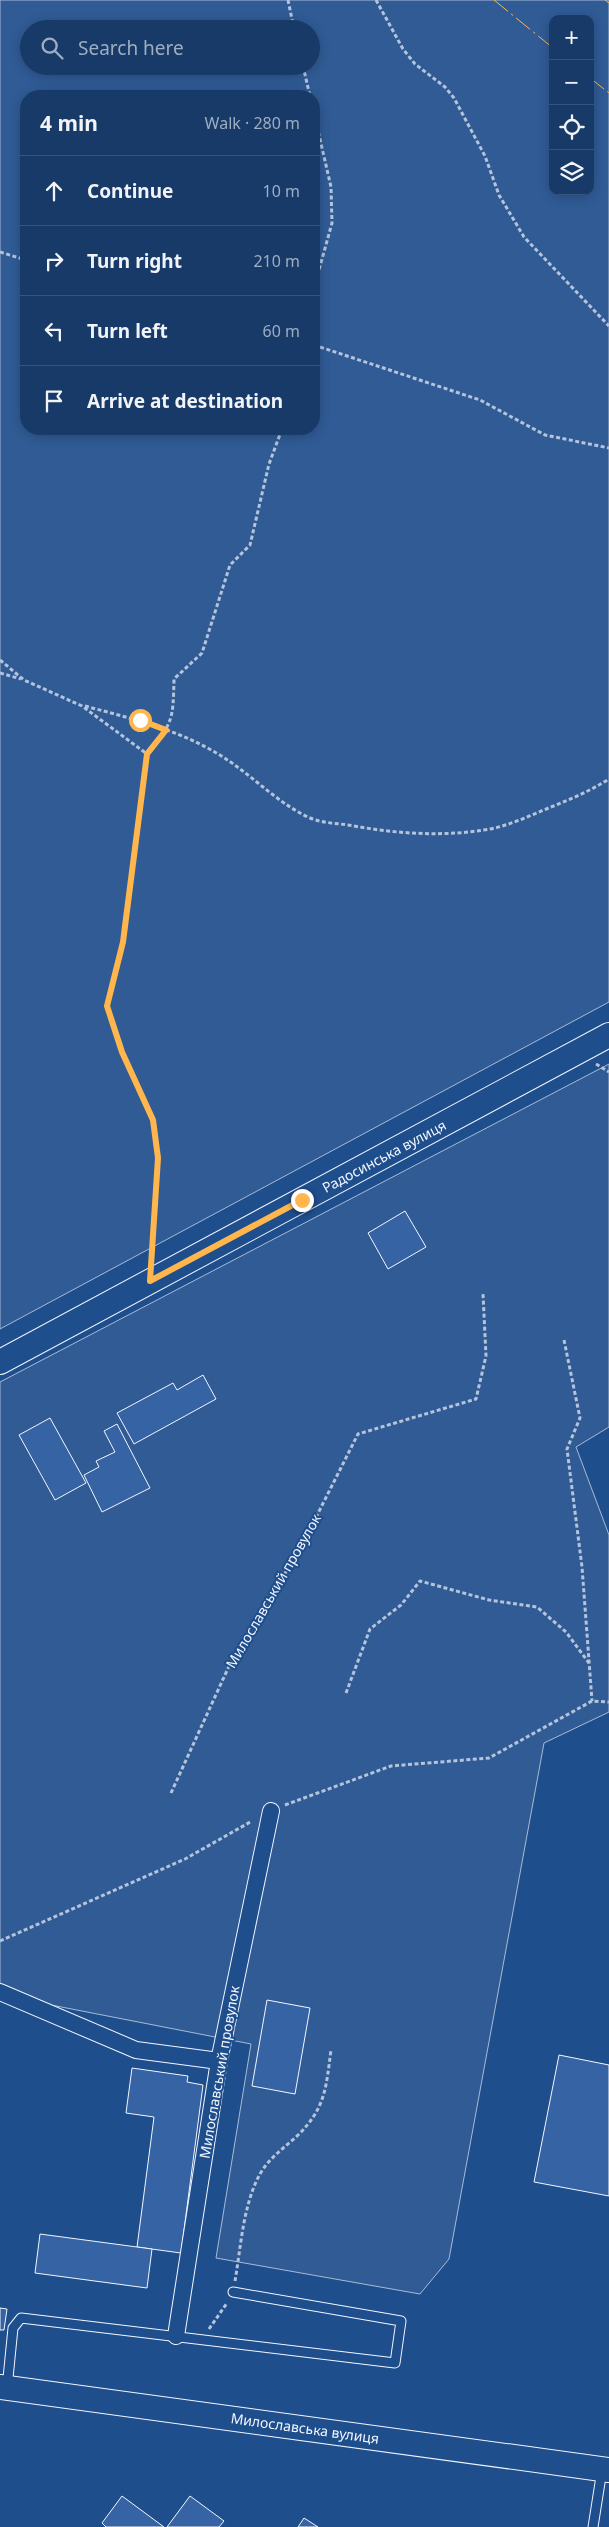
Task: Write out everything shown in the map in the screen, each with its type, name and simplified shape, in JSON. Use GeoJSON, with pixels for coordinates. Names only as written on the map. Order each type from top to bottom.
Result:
{"type":"FeatureCollection","features":[{"type":"Feature","properties":{"kind":"main road","name":"Радосинська вулиця"},"geometry":{"type":"LineString","coordinates":[[0,1362],[609,1035]]}},
{"type":"Feature","properties":{"kind":"main road","name":"Милославська вулиця"},"geometry":{"type":"LineString","coordinates":[[4,2387],[606,2470]]}},
{"type":"Feature","properties":{"kind":"street","name":"Милославський провулок"},"geometry":{"type":"LineString","coordinates":[[176,2336],[219,2061],[271,1810]]}},
{"type":"Feature","properties":{"kind":"street"},"geometry":{"type":"LineString","coordinates":[[0,1992],[136,2050],[219,2061]]}},
{"type":"Feature","properties":{"kind":"lane"},"geometry":{"type":"LineString","coordinates":[[4,2387],[13,2328],[22,2318],[395,2363],[401,2321],[233,2292]]}},
{"type":"Feature","properties":{"kind":"lane"},"geometry":{"type":"LineString","coordinates":[[593,2527],[606,2470]]}},
{"type":"Feature","properties":{"kind":"path"},"geometry":{"type":"LineString","coordinates":[[288,0],[292,20]]}},
{"type":"Feature","properties":{"kind":"path"},"geometry":{"type":"LineString","coordinates":[[376,0],[403,49],[415,64],[445,87],[454,98],[485,156],[499,195],[524,237],[609,326]]}},
{"type":"Feature","properties":{"kind":"path"},"geometry":{"type":"LineString","coordinates":[[305,75],[309,90]]}},
{"type":"Feature","properties":{"kind":"path"},"geometry":{"type":"LineString","coordinates":[[320,139],[331,187],[332,222],[320,266]]}},
{"type":"Feature","properties":{"kind":"path"},"geometry":{"type":"LineString","coordinates":[[0,252],[20,258]]}},
{"type":"Feature","properties":{"kind":"path"},"geometry":{"type":"LineString","coordinates":[[320,347],[480,400],[545,435],[609,448]]}},
{"type":"Feature","properties":{"kind":"path"},"geometry":{"type":"LineString","coordinates":[[150,1281],[158,1158],[153,1120],[122,1052],[107,1006],[123,942],[147,754],[166,730],[174,715],[174,680],[202,652],[230,565],[250,546],[269,464],[280,435]]}},
{"type":"Feature","properties":{"kind":"path"},"geometry":{"type":"LineString","coordinates":[[0,660],[24,680]]}},
{"type":"Feature","properties":{"kind":"path"},"geometry":{"type":"LineString","coordinates":[[0,672],[24,680],[82,706],[140,720],[166,730],[225,758],[278,798],[310,818],[335,825],[349,824],[410,834],[459,833],[492,828],[590,791],[609,779]]}},
{"type":"Feature","properties":{"kind":"path"},"geometry":{"type":"LineString","coordinates":[[82,706],[147,754]]}},
{"type":"Feature","properties":{"kind":"path","name":"Милославський провулок"},"geometry":{"type":"LineString","coordinates":[[171,1793],[236,1653],[299,1551],[358,1434],[476,1399],[486,1356],[483,1294]]}},
{"type":"Feature","properties":{"kind":"path"},"geometry":{"type":"LineString","coordinates":[[564,1340],[580,1418],[567,1449],[582,1567],[592,1700]]}},
{"type":"Feature","properties":{"kind":"path"},"geometry":{"type":"LineString","coordinates":[[346,1692],[370,1629],[401,1605],[420,1581],[488,1600],[537,1607],[566,1632],[590,1664]]}},
{"type":"Feature","properties":{"kind":"path"},"geometry":{"type":"LineString","coordinates":[[0,1941],[184,1859],[271,1810],[391,1766],[489,1758],[592,1700],[609,1702]]}},
{"type":"Feature","properties":{"kind":"path"},"geometry":{"type":"LineString","coordinates":[[201,2339],[218,2318],[233,2292],[249,2201],[260,2173],[279,2150],[310,2122],[325,2096],[331,2050]]}},
{"type":"Feature","properties":{"kind":"shaded area"},"geometry":{"type":"Polygon","coordinates":[[[0,0],[609,0],[609,1002],[0,1329],[0,0]]]}},
{"type":"Feature","properties":{"kind":"shaded area"},"geometry":{"type":"Polygon","coordinates":[[[609,1064],[609,1427],[576,1447],[609,1535],[609,1712],[544,1743],[449,2259],[420,2294],[216,2258],[251,2044],[0,1995],[0,1382],[609,1064]]]}},
{"type":"Feature","properties":{"kind":"building"},"geometry":{"type":"Polygon","coordinates":[[[405,1211],[426,1247],[388,1269],[368,1233],[405,1211]]]}},
{"type":"Feature","properties":{"kind":"building"},"geometry":{"type":"Polygon","coordinates":[[[203,1375],[216,1399],[134,1444],[117,1413],[173,1383],[177,1390],[203,1375]]]}},
{"type":"Feature","properties":{"kind":"building"},"geometry":{"type":"Polygon","coordinates":[[[50,1418],[86,1483],[55,1500],[19,1435],[50,1418]]]}},
{"type":"Feature","properties":{"kind":"building"},"geometry":{"type":"Polygon","coordinates":[[[117,1424],[150,1488],[102,1512],[84,1475],[99,1467],[96,1461],[115,1452],[104,1431],[117,1424]]]}},
{"type":"Feature","properties":{"kind":"building"},"geometry":{"type":"Polygon","coordinates":[[[267,2000],[310,2008],[295,2094],[252,2086],[267,2000]]]}},
{"type":"Feature","properties":{"kind":"building"},"geometry":{"type":"Polygon","coordinates":[[[559,2055],[609,2065],[609,2196],[534,2182],[559,2055]]]}},
{"type":"Feature","properties":{"kind":"building"},"geometry":{"type":"Polygon","coordinates":[[[132,2068],[188,2076],[187,2082],[203,2085],[181,2253],[137,2247],[154,2117],[126,2113],[132,2068]]]}},
{"type":"Feature","properties":{"kind":"building"},"geometry":{"type":"Polygon","coordinates":[[[40,2234],[152,2249],[147,2288],[35,2273],[40,2234]]]}},
{"type":"Feature","properties":{"kind":"building"},"geometry":{"type":"Polygon","coordinates":[[[0,2308],[7,2309],[4,2330],[0,2330],[0,2308]]]}},
{"type":"Feature","properties":{"kind":"building"},"geometry":{"type":"Polygon","coordinates":[[[122,2496],[164,2527],[106,2527],[102,2523],[122,2496]]]}},
{"type":"Feature","properties":{"kind":"building"},"geometry":{"type":"Polygon","coordinates":[[[190,2496],[224,2521],[219,2527],[167,2527],[190,2496]]]}},
{"type":"Feature","properties":{"kind":"building"},"geometry":{"type":"Polygon","coordinates":[[[304,2518],[318,2527],[298,2527],[304,2518]]]}},
{"type":"Feature","properties":{"kind":"power"},"geometry":{"type":"LineString","coordinates":[[494,0],[549,45]]}},
{"type":"Feature","properties":{"kind":"power"},"geometry":{"type":"LineString","coordinates":[[605,0],[609,3]]}},
{"type":"Feature","properties":{"kind":"power"},"geometry":{"type":"LineString","coordinates":[[594,81],[609,93]]}},
{"type":"Feature","properties":{"kind":"route"},"geometry":{"type":"LineString","coordinates":[[140,720],[166,730],[147,754],[123,942],[107,1006],[122,1052],[153,1120],[158,1158],[150,1281],[302,1200]]}}]}
